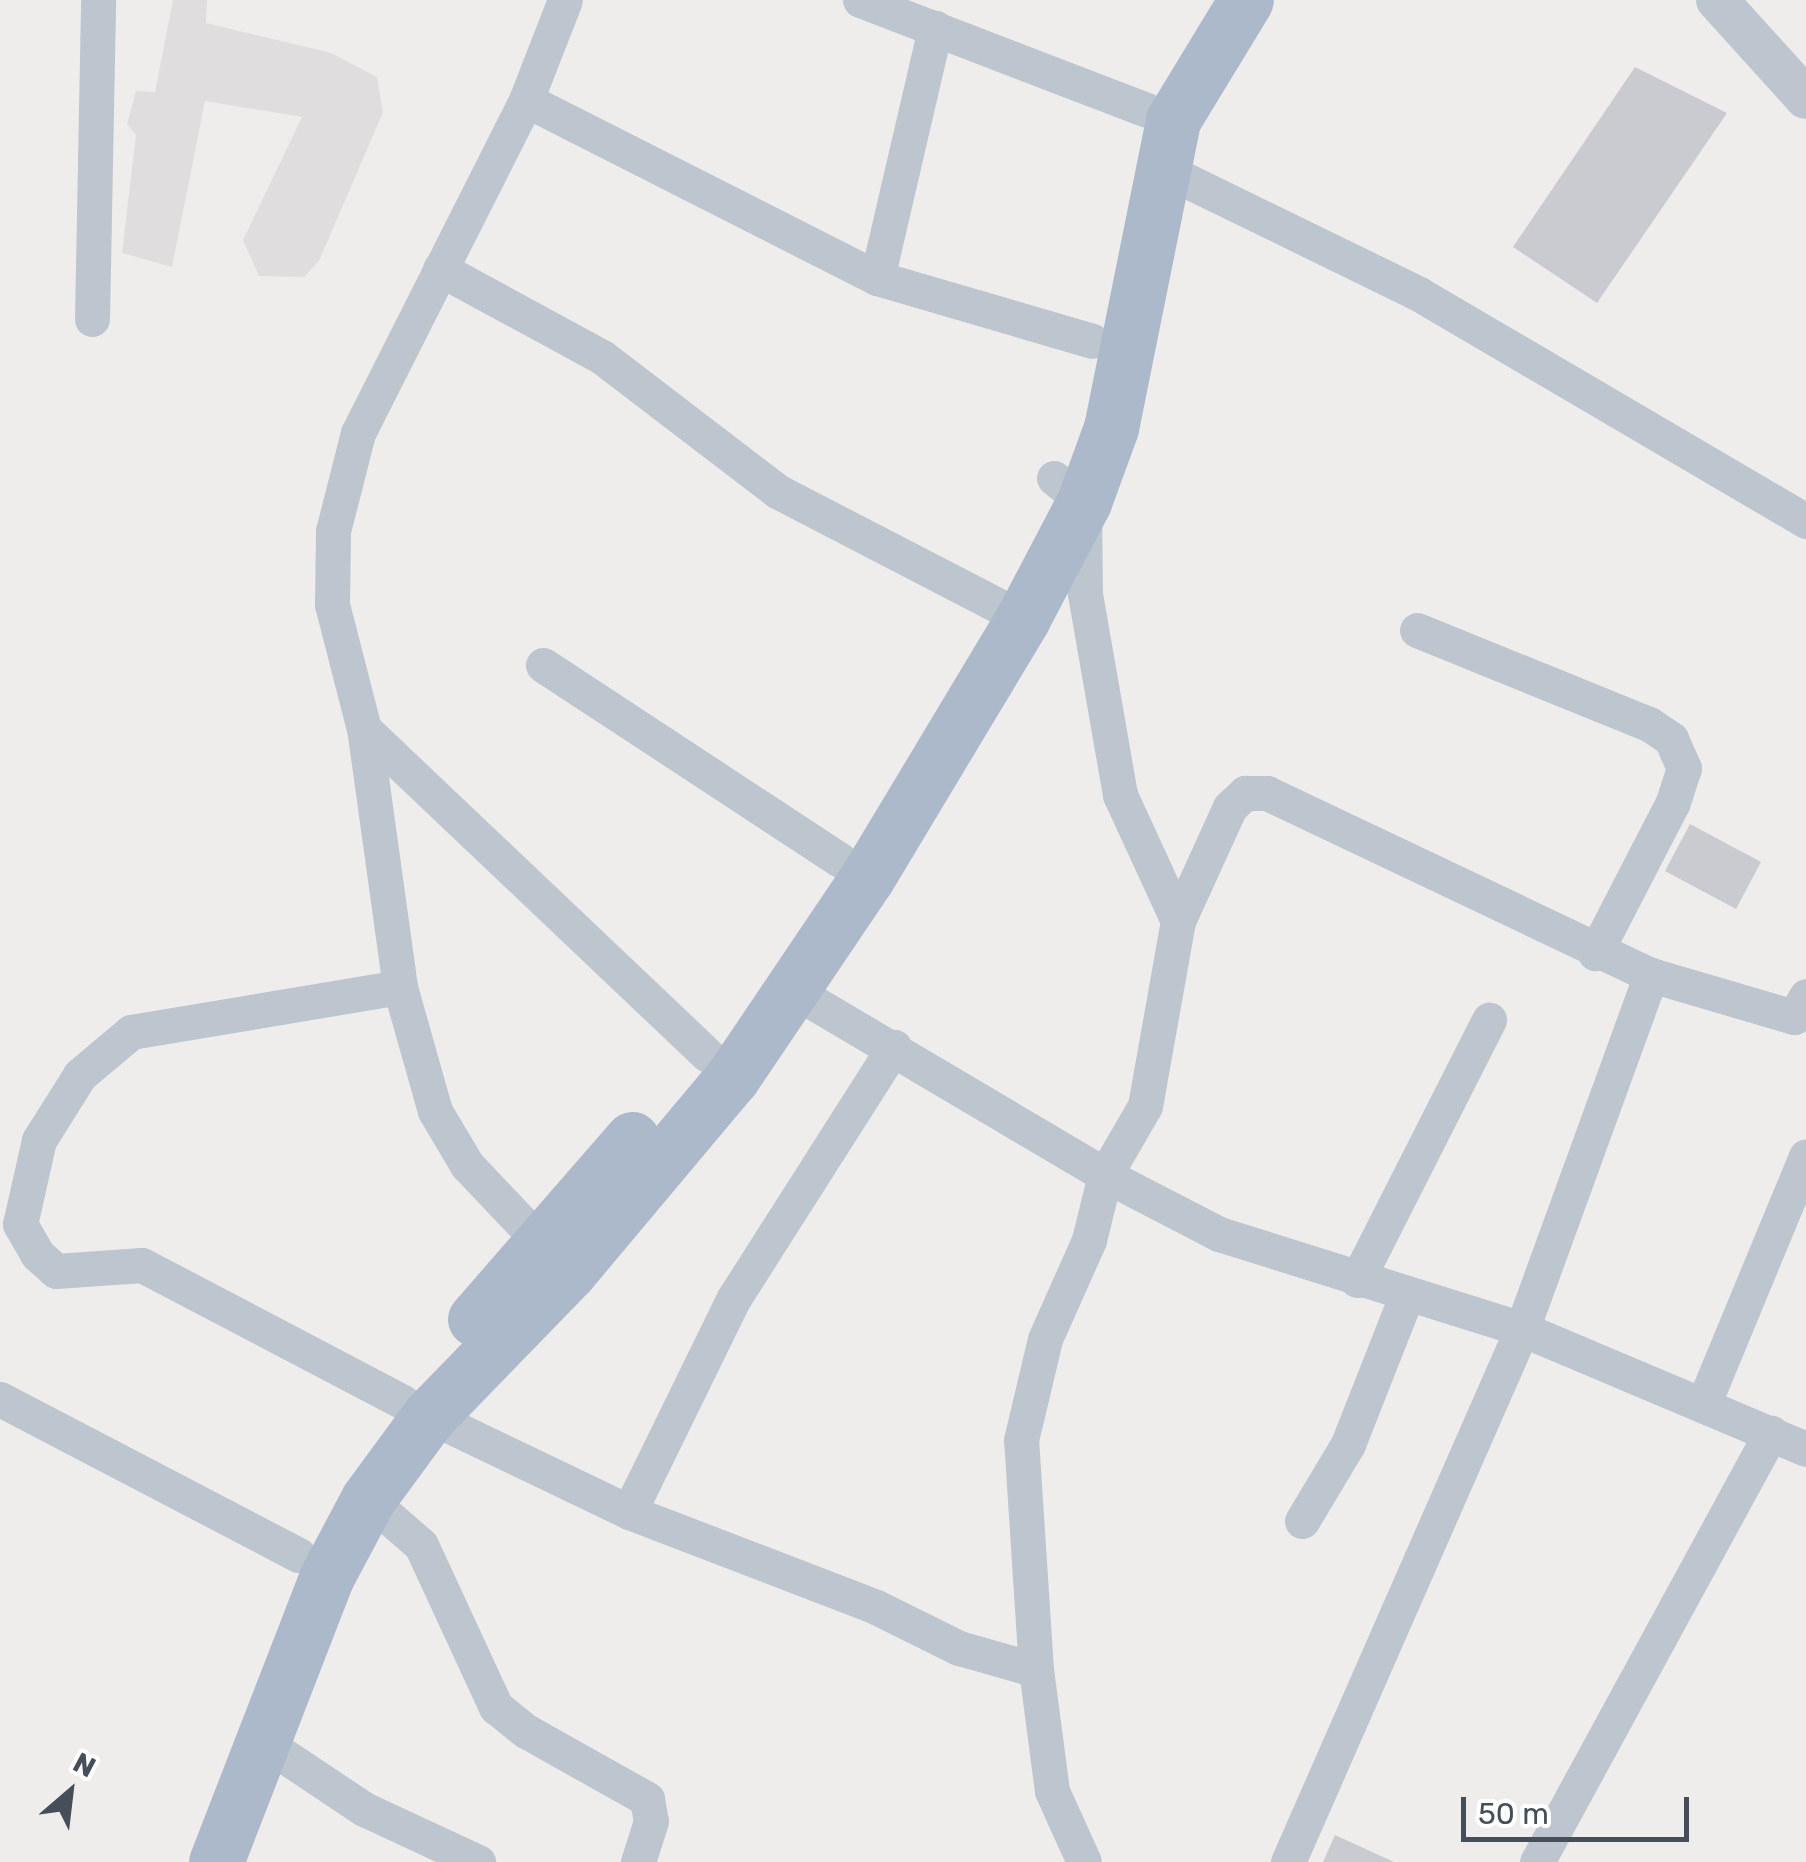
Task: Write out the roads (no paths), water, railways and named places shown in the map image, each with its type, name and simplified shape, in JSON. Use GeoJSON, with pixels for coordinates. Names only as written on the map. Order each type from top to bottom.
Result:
{"type":"FeatureCollection","features":[{"type":"Feature","properties":{"kind":"main road"},"geometry":{"type":"LineString","coordinates":[[216,1862],[259,1739],[326,1578],[416,1409],[541,1244],[707,1054],[840,860],[1069,490],[1092,341],[1147,110],[1210,0]]}},
{"type":"Feature","properties":{"kind":"main road"},"geometry":{"type":"LineString","coordinates":[[188,1862],[226,1727],[299,1555],[351,1469],[568,1272],[732,1078],[794,991],[1023,618],[1069,490],[1124,370],[1160,167],[1174,120],[1246,0]]}},
{"type":"Feature","properties":{"kind":"street"},"geometry":{"type":"LineString","coordinates":[[92,318],[98,0]]}},
{"type":"Feature","properties":{"kind":"street"},"geometry":{"type":"LineString","coordinates":[[541,1244],[467,1165],[435,1111],[400,987],[364,729],[332,604],[333,531],[358,434],[526,100],[565,0]]}},
{"type":"Feature","properties":{"kind":"street"},"geometry":{"type":"LineString","coordinates":[[860,0],[1147,110]]}},
{"type":"Feature","properties":{"kind":"street"},"geometry":{"type":"LineString","coordinates":[[1718,0],[1806,98]]}},
{"type":"Feature","properties":{"kind":"street"},"geometry":{"type":"LineString","coordinates":[[877,278],[936,28]]}},
{"type":"Feature","properties":{"kind":"street"},"geometry":{"type":"LineString","coordinates":[[526,100],[877,278],[1092,341]]}},
{"type":"Feature","properties":{"kind":"street"},"geometry":{"type":"LineString","coordinates":[[1160,167],[1419,294],[1806,521]]}},
{"type":"Feature","properties":{"kind":"street"},"geometry":{"type":"LineString","coordinates":[[440,269],[602,357],[776,491],[997,605]]}},
{"type":"Feature","properties":{"kind":"street"},"geometry":{"type":"LineString","coordinates":[[1069,490],[1120,795],[1178,921]]}},
{"type":"Feature","properties":{"kind":"street"},"geometry":{"type":"LineString","coordinates":[[1416,630],[1648,724],[1671,740],[1684,768],[1672,804],[1595,954]]}},
{"type":"Feature","properties":{"kind":"street"},"geometry":{"type":"LineString","coordinates":[[543,665],[840,860]]}},
{"type":"Feature","properties":{"kind":"street"},"geometry":{"type":"LineString","coordinates":[[364,729],[707,1054]]}},
{"type":"Feature","properties":{"kind":"street"},"geometry":{"type":"LineString","coordinates":[[1084,1862],[1052,1791],[1036,1670],[1021,1440],[1045,1339],[1089,1240],[1106,1175],[1144,1106],[1178,921],[1230,808],[1245,793],[1266,793],[1595,954],[1651,975],[1802,1012]]}},
{"type":"Feature","properties":{"kind":"street"},"geometry":{"type":"LineString","coordinates":[[1288,1862],[1522,1329],[1651,975]]}},
{"type":"Feature","properties":{"kind":"street"},"geometry":{"type":"LineString","coordinates":[[400,987],[131,1032],[80,1075],[39,1140],[20,1224],[37,1254],[56,1271],[142,1266],[416,1409],[629,1512],[876,1607],[959,1648],[1036,1670]]}},
{"type":"Feature","properties":{"kind":"street"},"geometry":{"type":"LineString","coordinates":[[794,991],[1106,1175],[1220,1234],[1406,1297],[1522,1329],[1703,1405],[1794,1436],[1537,1862]]}},
{"type":"Feature","properties":{"kind":"street"},"geometry":{"type":"LineString","coordinates":[[1357,1280],[1489,1020]]}},
{"type":"Feature","properties":{"kind":"street"},"geometry":{"type":"LineString","coordinates":[[629,1512],[734,1298],[894,1047]]}},
{"type":"Feature","properties":{"kind":"street"},"geometry":{"type":"LineString","coordinates":[[1703,1405],[1806,1156]]}},
{"type":"Feature","properties":{"kind":"street"},"geometry":{"type":"LineString","coordinates":[[1302,1521],[1348,1444],[1406,1297]]}},
{"type":"Feature","properties":{"kind":"street"},"geometry":{"type":"LineString","coordinates":[[0,1399],[299,1555]]}},
{"type":"Feature","properties":{"kind":"street"},"geometry":{"type":"LineString","coordinates":[[368,1499],[421,1546],[496,1707],[526,1731],[647,1800],[650,1821],[638,1862]]}},
{"type":"Feature","properties":{"kind":"street"},"geometry":{"type":"LineString","coordinates":[[259,1739],[364,1809],[478,1862]]}}]}
